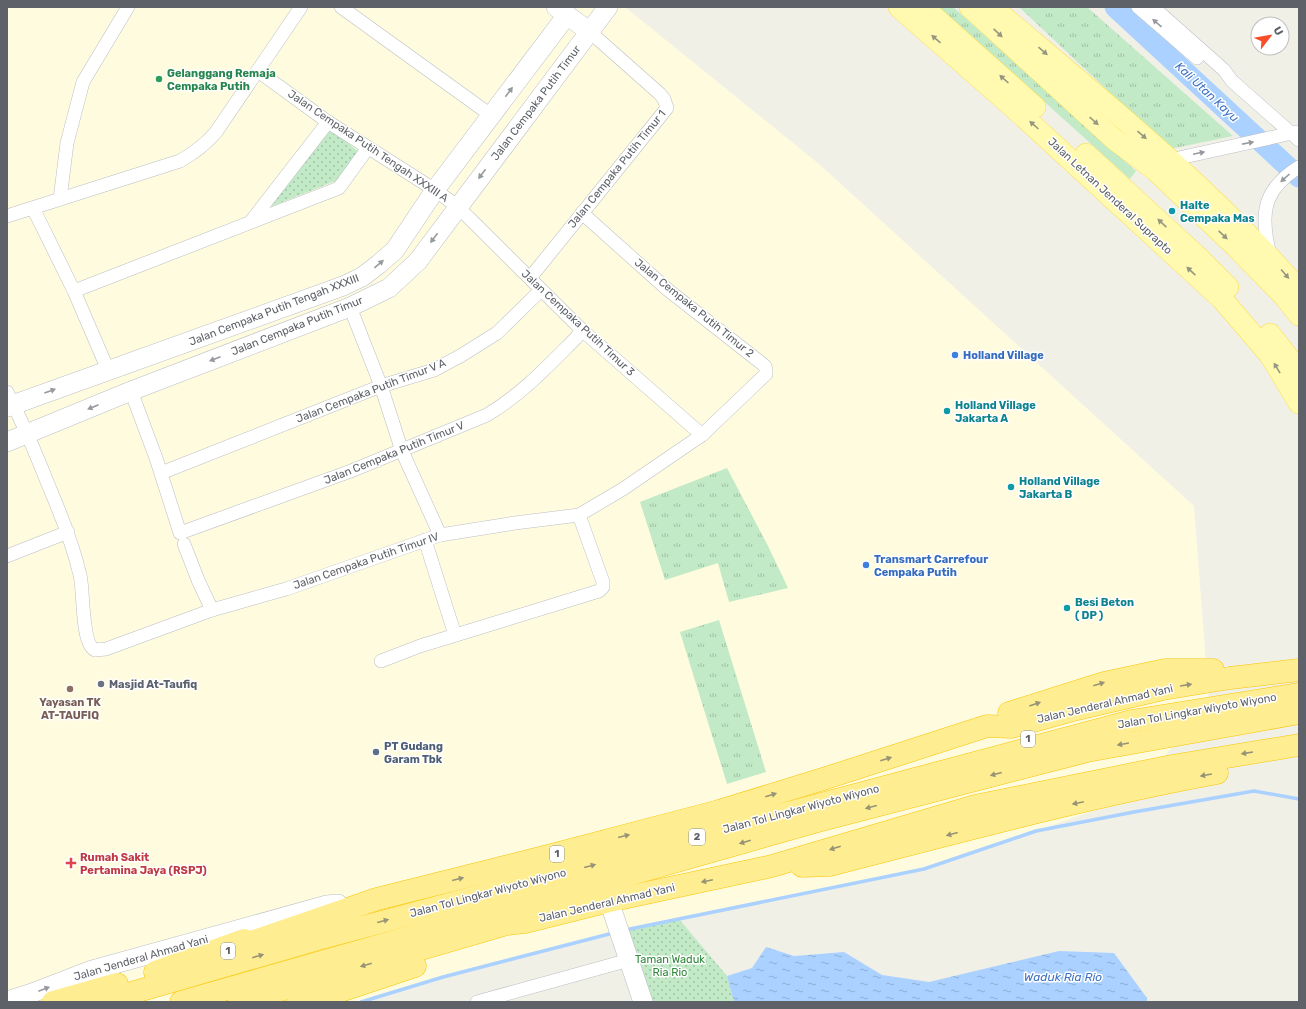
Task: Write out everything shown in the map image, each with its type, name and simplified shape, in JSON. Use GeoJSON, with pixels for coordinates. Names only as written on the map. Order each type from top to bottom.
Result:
{"type":"FeatureCollection","features":[{"type":"Feature","properties":{"kind":"highway"},"geometry":{"type":"LineString","coordinates":[[987,726],[1010,713],[1104,683],[1165,670],[1256,669],[1298,678]]}},
{"type":"Feature","properties":{"kind":"highway","name":"Jalan Jenderal Ahmad Yani"},"geometry":{"type":"LineString","coordinates":[[85,1002],[123,991],[212,956],[363,901],[552,855],[686,820],[823,779],[987,726],[1012,727],[1163,688],[1230,678],[1298,678]]}},
{"type":"Feature","properties":{"kind":"highway","name":"Jalan Jenderal Ahmad Yani"},"geometry":{"type":"LineString","coordinates":[[823,779],[839,786],[1176,702],[1298,678]]}},
{"type":"Feature","properties":{"kind":"highway","name":"Jalan Tol Lingkar Wiyoto Wiyono"},"geometry":{"type":"LineString","coordinates":[[100,1002],[318,938],[1131,721],[1298,678]]}},
{"type":"Feature","properties":{"kind":"highway","name":"Jalan Tol Lingkar Wiyoto Wiyono"},"geometry":{"type":"LineString","coordinates":[[181,1002],[818,821],[1087,751],[1299,713]]}},
{"type":"Feature","properties":{"kind":"highway","name":"Jalan Jenderal Ahmad Yani"},"geometry":{"type":"LineString","coordinates":[[239,1002],[507,924],[611,907],[772,866],[1169,747],[1299,727]]}},
{"type":"Feature","properties":{"kind":"highway","name":"Jalan Jenderal Ahmad Yani"},"geometry":{"type":"LineString","coordinates":[[975,806],[1172,766],[1299,745]]}},
{"type":"Feature","properties":{"kind":"highway"},"geometry":{"type":"LineString","coordinates":[[772,866],[830,865],[1038,811],[1177,781],[1299,758]]}},
{"type":"Feature","properties":{"kind":"highway"},"geometry":{"type":"LineString","coordinates":[[53,1002],[140,977],[363,901]]}},
{"type":"Feature","properties":{"kind":"highway"},"geometry":{"type":"LineString","coordinates":[[298,1002],[337,992],[422,964],[483,940],[510,932],[525,922]]}},
{"type":"Feature","properties":{"kind":"main road","name":"Jalan Letnan Jenderal Suprapto"},"geometry":{"type":"LineString","coordinates":[[899,7],[1020,113],[1222,299],[1270,355],[1299,403]]}},
{"type":"Feature","properties":{"kind":"main road","name":"Jalan Letnan Jenderal Suprapto"},"geometry":{"type":"LineString","coordinates":[[923,7],[984,60],[1200,259],[1255,316],[1299,372]]}},
{"type":"Feature","properties":{"kind":"main road"},"geometry":{"type":"LineString","coordinates":[[970,7],[1114,139],[1155,170],[1234,245],[1284,296],[1299,315]]}},
{"type":"Feature","properties":{"kind":"main road"},"geometry":{"type":"LineString","coordinates":[[992,7],[1170,160],[1272,258],[1299,290]]}},
{"type":"Feature","properties":{"kind":"street"},"geometry":{"type":"LineString","coordinates":[[60,199],[67,143],[83,82],[128,7]]}},
{"type":"Feature","properties":{"kind":"street"},"geometry":{"type":"LineString","coordinates":[[7,216],[180,161],[196,153],[216,132],[301,7]]}},
{"type":"Feature","properties":{"kind":"street"},"geometry":{"type":"LineString","coordinates":[[341,7],[492,116]]}},
{"type":"Feature","properties":{"kind":"street","name":"Jalan Cempaka Putih Timur"},"geometry":{"type":"LineString","coordinates":[[7,442],[27,431],[350,307],[389,288],[418,261],[575,20],[608,7]]}},
{"type":"Feature","properties":{"kind":"street"},"geometry":{"type":"LineString","coordinates":[[1138,7],[1218,76],[1232,81]]}},
{"type":"Feature","properties":{"kind":"street"},"geometry":{"type":"LineString","coordinates":[[1153,7],[1224,70],[1232,81],[1296,135]]}},
{"type":"Feature","properties":{"kind":"street","name":"Jalan Cempaka Putih Tengah XXXIII"},"geometry":{"type":"LineString","coordinates":[[11,404],[362,278],[395,250],[492,116],[575,20]]}},
{"type":"Feature","properties":{"kind":"street","name":"Jalan Cempaka Putih Timur 1"},"geometry":{"type":"LineString","coordinates":[[530,278],[667,108],[664,99],[660,94],[575,20]]}},
{"type":"Feature","properties":{"kind":"street","name":"Jalan Cempaka Putih Tengah XXXIII A"},"geometry":{"type":"LineString","coordinates":[[258,71],[328,122],[455,205]]}},
{"type":"Feature","properties":{"kind":"street"},"geometry":{"type":"LineString","coordinates":[[252,221],[328,122]]}},
{"type":"Feature","properties":{"kind":"street"},"geometry":{"type":"LineString","coordinates":[[1170,160],[1268,139],[1296,135]]}},
{"type":"Feature","properties":{"kind":"street"},"geometry":{"type":"LineString","coordinates":[[74,292],[339,188],[368,148]]}},
{"type":"Feature","properties":{"kind":"street"},"geometry":{"type":"LineString","coordinates":[[1272,258],[1265,235],[1265,213],[1272,190],[1287,175],[1299,167]]}},
{"type":"Feature","properties":{"kind":"street","name":"Jalan Cempaka Putih Timur 3"},"geometry":{"type":"LineString","coordinates":[[455,205],[582,330],[702,435]]}},
{"type":"Feature","properties":{"kind":"street"},"geometry":{"type":"LineString","coordinates":[[33,208],[74,292],[108,370]]}},
{"type":"Feature","properties":{"kind":"street","name":"Jalan Cempaka Putih Timur 2"},"geometry":{"type":"LineString","coordinates":[[582,213],[668,290],[765,366],[766,374]]}},
{"type":"Feature","properties":{"kind":"street","name":"Jalan Cempaka Putih Timur V A"},"geometry":{"type":"LineString","coordinates":[[161,473],[381,386],[434,370],[462,355],[497,333],[541,290]]}},
{"type":"Feature","properties":{"kind":"street"},"geometry":{"type":"LineString","coordinates":[[350,307],[381,386],[402,451],[440,534]]}},
{"type":"Feature","properties":{"kind":"street","name":"Jalan Cempaka Putih Timur V"},"geometry":{"type":"LineString","coordinates":[[182,538],[402,451],[487,415],[523,390],[576,338],[582,330]]}},
{"type":"Feature","properties":{"kind":"street","name":"Jalan Cempaka Putih Timur IV"},"geometry":{"type":"LineString","coordinates":[[68,532],[80,576],[86,631],[90,646],[96,650],[106,649],[212,610],[286,589],[440,534],[579,515],[623,489],[702,435],[766,374]]}},
{"type":"Feature","properties":{"kind":"street"},"geometry":{"type":"LineString","coordinates":[[131,391],[161,473],[182,538],[198,580],[212,610]]}},
{"type":"Feature","properties":{"kind":"street"},"geometry":{"type":"LineString","coordinates":[[7,556],[68,532],[27,431],[11,404]]}},
{"type":"Feature","properties":{"kind":"street"},"geometry":{"type":"LineString","coordinates":[[381,661],[420,646],[599,591],[603,586],[603,582],[579,515]]}},
{"type":"Feature","properties":{"kind":"street"},"geometry":{"type":"LineString","coordinates":[[425,540],[455,635]]}},
{"type":"Feature","properties":{"kind":"street","name":"Jalan Jenderal Ahmad Yani"},"geometry":{"type":"LineString","coordinates":[[7,1001],[42,990],[89,971],[119,962],[327,905],[363,901]]}},
{"type":"Feature","properties":{"kind":"street"},"geometry":{"type":"LineString","coordinates":[[611,907],[643,1002]]}},
{"type":"Feature","properties":{"kind":"street"},"geometry":{"type":"LineString","coordinates":[[477,1002],[628,958]]}},
{"type":"Feature","properties":{"kind":"shaded area"},"geometry":{"type":"Polygon","coordinates":[[[7,7],[625,7],[819,164],[1194,506],[1209,703],[1130,798],[924,869],[598,936],[438,978],[361,1002],[7,1002],[7,7]]]}},
{"type":"Feature","properties":{"kind":"green space"},"geometry":{"type":"Polygon","coordinates":[[[939,7],[953,7],[1136,171],[1130,179],[939,7]]]}},
{"type":"Feature","properties":{"kind":"green space"},"geometry":{"type":"Polygon","coordinates":[[[1019,7],[1087,7],[1233,136],[1170,149],[1019,7]]]}},
{"type":"Feature","properties":{"kind":"green space"},"geometry":{"type":"Polygon","coordinates":[[[330,129],[358,151],[338,180],[270,207],[330,129]]]}},
{"type":"Feature","properties":{"kind":"green space"},"geometry":{"type":"Polygon","coordinates":[[[727,468],[768,546],[788,588],[729,602],[718,563],[665,580],[640,502],[727,468]]]}},
{"type":"Feature","properties":{"kind":"green space"},"geometry":{"type":"Polygon","coordinates":[[[719,620],[766,772],[727,784],[680,632],[719,620]]]}},
{"type":"Feature","properties":{"kind":"green space","name":"Taman Waduk Ria Rio"},"geometry":{"type":"Polygon","coordinates":[[[679,919],[727,976],[734,1002],[643,1002],[619,932],[679,919]]]}},
{"type":"Feature","properties":{"kind":"water","name":"Waduk Ria Rio"},"geometry":{"type":"Polygon","coordinates":[[[766,947],[794,956],[844,952],[882,975],[929,982],[1059,951],[1114,953],[1147,998],[1147,1002],[734,1002],[727,976],[752,968],[766,947]]]}},
{"type":"Feature","properties":{"kind":"waterway","name":"Kali Utan Kayu"},"geometry":{"type":"LineString","coordinates":[[1115,7],[1299,177]]}},
{"type":"Feature","properties":{"kind":"waterway"},"geometry":{"type":"LineString","coordinates":[[625,930],[924,869],[1036,831],[1254,791],[1299,799]]}},
{"type":"Feature","properties":{"kind":"waterway"},"geometry":{"type":"LineString","coordinates":[[361,1002],[443,977],[613,933]]}},
{"type":"Feature","properties":{"kind":"place","name":"Gelanggang Remaja Cempaka Putih"},"geometry":{"type":"Point","coordinates":[159,79]}},
{"type":"Feature","properties":{"kind":"place","name":"Halte Cempaka Mas"},"geometry":{"type":"Point","coordinates":[1172,211]}},
{"type":"Feature","properties":{"kind":"place","name":"Holland Village"},"geometry":{"type":"Point","coordinates":[955,355]}},
{"type":"Feature","properties":{"kind":"place","name":"Holland Village Jakarta A"},"geometry":{"type":"Point","coordinates":[947,411]}},
{"type":"Feature","properties":{"kind":"place","name":"Holland Village Jakarta B"},"geometry":{"type":"Point","coordinates":[1011,487]}},
{"type":"Feature","properties":{"kind":"place","name":"Transmart Carrefour Cempaka Putih"},"geometry":{"type":"Point","coordinates":[866,565]}},
{"type":"Feature","properties":{"kind":"place","name":"Besi Beton ( DP )"},"geometry":{"type":"Point","coordinates":[1067,608]}},
{"type":"Feature","properties":{"kind":"place","name":"Masjid At-Taufiq"},"geometry":{"type":"Point","coordinates":[101,684]}},
{"type":"Feature","properties":{"kind":"place","name":"Yayasan TK AT-TAUFIQ"},"geometry":{"type":"Point","coordinates":[70,689]}},
{"type":"Feature","properties":{"kind":"place","name":"PT Gudang Garam Tbk"},"geometry":{"type":"Point","coordinates":[376,752]}},
{"type":"Feature","properties":{"kind":"place","name":"Rumah Sakit Pertamina Jaya (RSPJ)"},"geometry":{"type":"Point","coordinates":[71,863]}}]}
